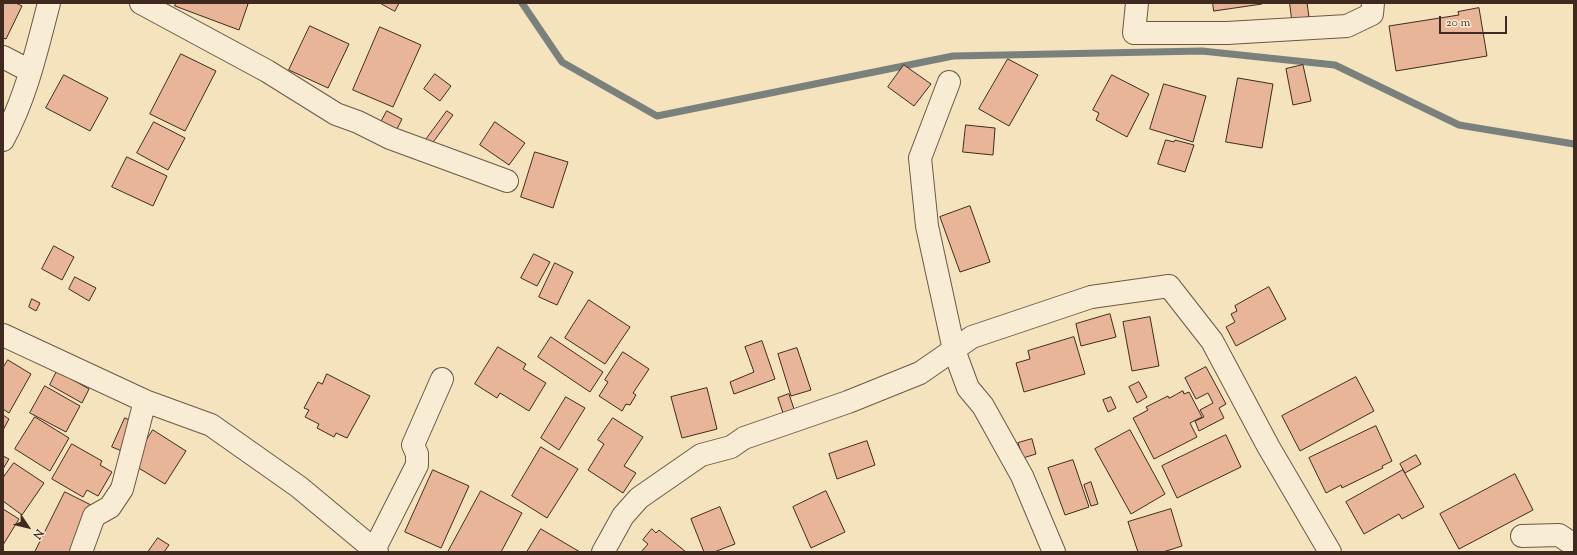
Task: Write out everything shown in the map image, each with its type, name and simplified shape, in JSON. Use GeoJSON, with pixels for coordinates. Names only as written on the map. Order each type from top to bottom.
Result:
{"type":"FeatureCollection","features":[{"type":"Feature","properties":{"kind":"street"},"geometry":{"type":"LineString","coordinates":[[3,140],[9,128],[30,71],[49,3]]}},
{"type":"Feature","properties":{"kind":"street"},"geometry":{"type":"LineString","coordinates":[[141,3],[267,71],[336,114],[358,122],[390,138],[507,181]]}},
{"type":"Feature","properties":{"kind":"street"},"geometry":{"type":"LineString","coordinates":[[1137,3],[1134,33],[1227,33],[1348,26],[1372,14],[1373,3]]}},
{"type":"Feature","properties":{"kind":"street"},"geometry":{"type":"LineString","coordinates":[[3,57],[30,71]]}},
{"type":"Feature","properties":{"kind":"street"},"geometry":{"type":"LineString","coordinates":[[949,82],[920,158],[927,226],[954,350],[968,388],[983,406],[1022,476],[1054,552]]}},
{"type":"Feature","properties":{"kind":"street"},"geometry":{"type":"LineString","coordinates":[[603,552],[623,516],[639,498],[701,455],[731,447],[744,438],[848,402],[920,373],[972,337],[1091,297],[1169,286],[1212,341],[1268,446],[1330,552]]}},
{"type":"Feature","properties":{"kind":"street"},"geometry":{"type":"LineString","coordinates":[[3,335],[146,401],[211,425],[300,487],[375,551],[417,465],[417,454],[413,445],[442,379]]}},
{"type":"Feature","properties":{"kind":"street"},"geometry":{"type":"LineString","coordinates":[[81,552],[94,516],[110,507],[122,489],[146,401]]}},
{"type":"Feature","properties":{"kind":"street"},"geometry":{"type":"LineString","coordinates":[[1522,536],[1559,535],[1574,545]]}},
{"type":"Feature","properties":{"kind":"building"},"geometry":{"type":"Polygon","coordinates":[[[3,3],[16,3],[22,6],[6,39],[3,38],[3,3]]]}},
{"type":"Feature","properties":{"kind":"building"},"geometry":{"type":"Polygon","coordinates":[[[176,3],[248,4],[239,30],[175,6],[176,3]]]}},
{"type":"Feature","properties":{"kind":"building"},"geometry":{"type":"Polygon","coordinates":[[[380,3],[399,3],[395,11],[380,3]]]}},
{"type":"Feature","properties":{"kind":"building"},"geometry":{"type":"Polygon","coordinates":[[[1213,3],[1262,3],[1262,4],[1214,11],[1213,3]]]}},
{"type":"Feature","properties":{"kind":"building"},"geometry":{"type":"Polygon","coordinates":[[[1290,3],[1307,3],[1309,17],[1292,19],[1290,3]]]}},
{"type":"Feature","properties":{"kind":"building"},"geometry":{"type":"Polygon","coordinates":[[[1479,8],[1487,56],[1396,71],[1389,26],[1459,15],[1458,12],[1479,8]]]}},
{"type":"Feature","properties":{"kind":"building"},"geometry":{"type":"Polygon","coordinates":[[[310,26],[349,44],[328,88],[289,70],[310,26]]]}},
{"type":"Feature","properties":{"kind":"building"},"geometry":{"type":"Polygon","coordinates":[[[380,27],[421,45],[393,107],[353,90],[380,27]]]}},
{"type":"Feature","properties":{"kind":"building"},"geometry":{"type":"Polygon","coordinates":[[[181,54],[216,71],[185,131],[150,114],[181,54]]]}},
{"type":"Feature","properties":{"kind":"building"},"geometry":{"type":"Polygon","coordinates":[[[1008,59],[1038,75],[1009,126],[979,109],[1008,59]]]}},
{"type":"Feature","properties":{"kind":"building"},"geometry":{"type":"Polygon","coordinates":[[[904,65],[931,84],[914,106],[888,87],[904,65]]]}},
{"type":"Feature","properties":{"kind":"building"},"geometry":{"type":"Polygon","coordinates":[[[1303,65],[1311,101],[1293,105],[1286,69],[1303,65]]]}},
{"type":"Feature","properties":{"kind":"building"},"geometry":{"type":"Polygon","coordinates":[[[435,74],[451,86],[440,101],[424,89],[435,74]]]}},
{"type":"Feature","properties":{"kind":"building"},"geometry":{"type":"Polygon","coordinates":[[[64,75],[108,98],[90,131],[46,108],[64,75]]]}},
{"type":"Feature","properties":{"kind":"building"},"geometry":{"type":"Polygon","coordinates":[[[1112,75],[1149,94],[1127,137],[1096,120],[1099,113],[1093,110],[1112,75]]]}},
{"type":"Feature","properties":{"kind":"building"},"geometry":{"type":"Polygon","coordinates":[[[1238,78],[1273,84],[1262,148],[1226,142],[1238,78]]]}},
{"type":"Feature","properties":{"kind":"building"},"geometry":{"type":"Polygon","coordinates":[[[1164,84],[1206,96],[1193,142],[1150,129],[1164,84]]]}},
{"type":"Feature","properties":{"kind":"building"},"geometry":{"type":"Polygon","coordinates":[[[387,111],[402,119],[396,131],[380,124],[387,111]]]}},
{"type":"Feature","properties":{"kind":"building"},"geometry":{"type":"Polygon","coordinates":[[[447,111],[453,115],[431,145],[425,141],[447,111]]]}},
{"type":"Feature","properties":{"kind":"building"},"geometry":{"type":"Polygon","coordinates":[[[154,122],[185,138],[168,170],[137,153],[154,122]]]}},
{"type":"Feature","properties":{"kind":"building"},"geometry":{"type":"Polygon","coordinates":[[[495,122],[525,143],[509,165],[480,145],[495,122]]]}},
{"type":"Feature","properties":{"kind":"building"},"geometry":{"type":"Polygon","coordinates":[[[966,125],[995,128],[993,155],[963,152],[966,125]]]}},
{"type":"Feature","properties":{"kind":"building"},"geometry":{"type":"Polygon","coordinates":[[[1166,140],[1174,142],[1175,140],[1194,145],[1185,172],[1158,164],[1166,140]]]}},
{"type":"Feature","properties":{"kind":"building"},"geometry":{"type":"Polygon","coordinates":[[[535,152],[568,162],[553,208],[521,197],[535,152]]]}},
{"type":"Feature","properties":{"kind":"building"},"geometry":{"type":"Polygon","coordinates":[[[127,157],[167,176],[153,206],[112,187],[127,157]]]}},
{"type":"Feature","properties":{"kind":"building"},"geometry":{"type":"Polygon","coordinates":[[[970,206],[990,262],[960,272],[940,217],[970,206]]]}},
{"type":"Feature","properties":{"kind":"building"},"geometry":{"type":"Polygon","coordinates":[[[54,246],[74,257],[62,280],[42,269],[54,246]]]}},
{"type":"Feature","properties":{"kind":"building"},"geometry":{"type":"Polygon","coordinates":[[[534,254],[550,262],[537,286],[521,278],[534,254]]]}},
{"type":"Feature","properties":{"kind":"building"},"geometry":{"type":"Polygon","coordinates":[[[555,263],[573,272],[557,305],[539,297],[555,263]]]}},
{"type":"Feature","properties":{"kind":"building"},"geometry":{"type":"Polygon","coordinates":[[[75,277],[96,288],[89,301],[69,289],[75,277]]]}},
{"type":"Feature","properties":{"kind":"building"},"geometry":{"type":"Polygon","coordinates":[[[1269,287],[1286,319],[1236,346],[1226,327],[1235,322],[1231,314],[1237,311],[1235,306],[1269,287]]]}},
{"type":"Feature","properties":{"kind":"building"},"geometry":{"type":"Polygon","coordinates":[[[32,299],[40,303],[36,311],[29,307],[32,299]]]}},
{"type":"Feature","properties":{"kind":"building"},"geometry":{"type":"Polygon","coordinates":[[[589,300],[630,327],[605,364],[565,338],[589,300]]]}},
{"type":"Feature","properties":{"kind":"building"},"geometry":{"type":"Polygon","coordinates":[[[1110,314],[1116,337],[1081,346],[1076,324],[1110,314]]]}},
{"type":"Feature","properties":{"kind":"building"},"geometry":{"type":"Polygon","coordinates":[[[1150,317],[1159,366],[1132,371],[1123,322],[1150,317]]]}},
{"type":"Feature","properties":{"kind":"building"},"geometry":{"type":"Polygon","coordinates":[[[551,337],[603,372],[590,392],[538,357],[551,337]]]}},
{"type":"Feature","properties":{"kind":"building"},"geometry":{"type":"Polygon","coordinates":[[[1074,337],[1085,374],[1024,392],[1016,363],[1030,359],[1028,351],[1074,337]]]}},
{"type":"Feature","properties":{"kind":"building"},"geometry":{"type":"Polygon","coordinates":[[[762,341],[775,379],[734,394],[730,382],[754,372],[745,347],[762,341]]]}},
{"type":"Feature","properties":{"kind":"building"},"geometry":{"type":"Polygon","coordinates":[[[498,347],[526,364],[523,369],[546,383],[529,411],[500,393],[497,398],[475,384],[498,347]]]}},
{"type":"Feature","properties":{"kind":"building"},"geometry":{"type":"Polygon","coordinates":[[[797,348],[811,390],[791,396],[778,354],[797,348]]]}},
{"type":"Feature","properties":{"kind":"building"},"geometry":{"type":"Polygon","coordinates":[[[623,352],[649,369],[633,393],[636,395],[630,405],[626,404],[622,411],[599,396],[608,382],[605,380],[623,352]]]}},
{"type":"Feature","properties":{"kind":"building"},"geometry":{"type":"Polygon","coordinates":[[[8,360],[31,374],[9,413],[3,409],[3,368],[8,360]]]}},
{"type":"Feature","properties":{"kind":"building"},"geometry":{"type":"Polygon","coordinates":[[[1206,367],[1226,404],[1219,408],[1224,418],[1199,431],[1195,421],[1204,417],[1200,410],[1213,403],[1208,393],[1196,399],[1185,378],[1206,367]]]}},
{"type":"Feature","properties":{"kind":"building"},"geometry":{"type":"Polygon","coordinates":[[[57,371],[89,389],[82,403],[50,385],[57,371]]]}},
{"type":"Feature","properties":{"kind":"building"},"geometry":{"type":"Polygon","coordinates":[[[327,374],[370,396],[347,438],[336,433],[334,437],[317,428],[319,424],[305,417],[309,410],[304,408],[318,382],[322,384],[327,374]]]}},
{"type":"Feature","properties":{"kind":"building"},"geometry":{"type":"Polygon","coordinates":[[[1356,377],[1374,411],[1300,451],[1282,416],[1356,377]]]}},
{"type":"Feature","properties":{"kind":"building"},"geometry":{"type":"Polygon","coordinates":[[[1139,382],[1147,397],[1137,403],[1129,387],[1139,382]]]}},
{"type":"Feature","properties":{"kind":"building"},"geometry":{"type":"Polygon","coordinates":[[[45,386],[80,406],[66,432],[30,413],[45,386]]]}},
{"type":"Feature","properties":{"kind":"building"},"geometry":{"type":"Polygon","coordinates":[[[707,388],[717,429],[682,438],[671,397],[707,388]]]}},
{"type":"Feature","properties":{"kind":"building"},"geometry":{"type":"Polygon","coordinates":[[[1183,391],[1184,394],[1189,392],[1202,417],[1190,423],[1197,437],[1154,459],[1133,418],[1148,410],[1146,407],[1168,396],[1169,398],[1183,391]]]}},
{"type":"Feature","properties":{"kind":"building"},"geometry":{"type":"Polygon","coordinates":[[[789,394],[794,409],[783,413],[778,398],[789,394]]]}},
{"type":"Feature","properties":{"kind":"building"},"geometry":{"type":"Polygon","coordinates":[[[566,397],[585,408],[559,450],[541,438],[566,397]]]}},
{"type":"Feature","properties":{"kind":"building"},"geometry":{"type":"Polygon","coordinates":[[[1111,397],[1116,408],[1108,412],[1103,400],[1111,397]]]}},
{"type":"Feature","properties":{"kind":"building"},"geometry":{"type":"Polygon","coordinates":[[[3,415],[9,419],[3,430],[3,415]]]}},
{"type":"Feature","properties":{"kind":"building"},"geometry":{"type":"Polygon","coordinates":[[[35,417],[69,438],[50,471],[15,449],[35,417]]]}},
{"type":"Feature","properties":{"kind":"building"},"geometry":{"type":"Polygon","coordinates":[[[125,418],[134,422],[122,451],[112,447],[125,418]]]}},
{"type":"Feature","properties":{"kind":"building"},"geometry":{"type":"Polygon","coordinates":[[[613,418],[643,437],[624,466],[636,473],[623,493],[588,470],[604,444],[598,440],[613,418]]]}},
{"type":"Feature","properties":{"kind":"building"},"geometry":{"type":"Polygon","coordinates":[[[1376,426],[1392,461],[1382,466],[1383,468],[1342,488],[1341,485],[1326,493],[1309,458],[1376,426]]]}},
{"type":"Feature","properties":{"kind":"building"},"geometry":{"type":"Polygon","coordinates":[[[153,430],[186,451],[165,484],[132,464],[153,430]]]}},
{"type":"Feature","properties":{"kind":"building"},"geometry":{"type":"Polygon","coordinates":[[[1130,430],[1165,494],[1131,514],[1095,449],[1130,430]]]}},
{"type":"Feature","properties":{"kind":"building"},"geometry":{"type":"Polygon","coordinates":[[[1226,435],[1241,467],[1177,498],[1162,466],[1226,435]]]}},
{"type":"Feature","properties":{"kind":"building"},"geometry":{"type":"Polygon","coordinates":[[[1032,439],[1036,454],[1023,458],[1018,443],[1032,439]]]}},
{"type":"Feature","properties":{"kind":"building"},"geometry":{"type":"Polygon","coordinates":[[[867,441],[875,465],[837,479],[829,454],[867,441]]]}},
{"type":"Feature","properties":{"kind":"building"},"geometry":{"type":"Polygon","coordinates":[[[72,444],[102,461],[100,465],[112,472],[98,496],[87,490],[83,497],[52,479],[72,444]]]}},
{"type":"Feature","properties":{"kind":"building"},"geometry":{"type":"Polygon","coordinates":[[[541,447],[578,469],[547,518],[512,496],[541,447]]]}},
{"type":"Feature","properties":{"kind":"building"},"geometry":{"type":"Polygon","coordinates":[[[1416,455],[1421,464],[1405,473],[1400,464],[1416,455]]]}},
{"type":"Feature","properties":{"kind":"building"},"geometry":{"type":"Polygon","coordinates":[[[3,456],[9,459],[3,469],[3,456]]]}},
{"type":"Feature","properties":{"kind":"building"},"geometry":{"type":"Polygon","coordinates":[[[1073,460],[1089,507],[1065,515],[1048,468],[1073,460]]]}},
{"type":"Feature","properties":{"kind":"building"},"geometry":{"type":"Polygon","coordinates":[[[14,463],[44,483],[22,515],[3,501],[3,478],[14,463]]]}},
{"type":"Feature","properties":{"kind":"building"},"geometry":{"type":"Polygon","coordinates":[[[433,470],[469,486],[441,548],[405,532],[433,470]]]}},
{"type":"Feature","properties":{"kind":"building"},"geometry":{"type":"Polygon","coordinates":[[[1403,470],[1424,507],[1402,519],[1399,514],[1364,534],[1346,502],[1403,470]]]}},
{"type":"Feature","properties":{"kind":"building"},"geometry":{"type":"Polygon","coordinates":[[[1515,474],[1533,510],[1459,549],[1440,514],[1515,474]]]}},
{"type":"Feature","properties":{"kind":"building"},"geometry":{"type":"Polygon","coordinates":[[[1091,482],[1098,504],[1091,506],[1084,485],[1091,482]]]}},
{"type":"Feature","properties":{"kind":"building"},"geometry":{"type":"Polygon","coordinates":[[[481,491],[522,513],[501,552],[448,552],[481,491]]]}},
{"type":"Feature","properties":{"kind":"building"},"geometry":{"type":"Polygon","coordinates":[[[826,491],[845,532],[811,548],[793,507],[826,491]]]}},
{"type":"Feature","properties":{"kind":"building"},"geometry":{"type":"Polygon","coordinates":[[[65,492],[95,507],[73,552],[35,552],[65,492]]]}},
{"type":"Feature","properties":{"kind":"building"},"geometry":{"type":"Polygon","coordinates":[[[720,507],[735,544],[714,552],[704,552],[691,519],[720,507]]]}},
{"type":"Feature","properties":{"kind":"building"},"geometry":{"type":"Polygon","coordinates":[[[3,509],[19,519],[3,545],[3,509]]]}},
{"type":"Feature","properties":{"kind":"building"},"geometry":{"type":"Polygon","coordinates":[[[1171,509],[1182,546],[1163,552],[1138,552],[1128,522],[1171,509]]]}},
{"type":"Feature","properties":{"kind":"building"},"geometry":{"type":"Polygon","coordinates":[[[541,529],[580,552],[527,552],[541,529]]]}},
{"type":"Feature","properties":{"kind":"building"},"geometry":{"type":"Polygon","coordinates":[[[652,529],[656,533],[659,530],[686,552],[641,552],[648,544],[643,540],[652,529]]]}},
{"type":"Feature","properties":{"kind":"building"},"geometry":{"type":"Polygon","coordinates":[[[158,538],[169,545],[164,552],[148,552],[158,538]]]}},
{"type":"Feature","properties":{"kind":"waterway"},"geometry":{"type":"LineString","coordinates":[[522,3],[562,62],[657,116],[953,56],[1202,51],[1335,65],[1459,125],[1574,144]]}}]}
